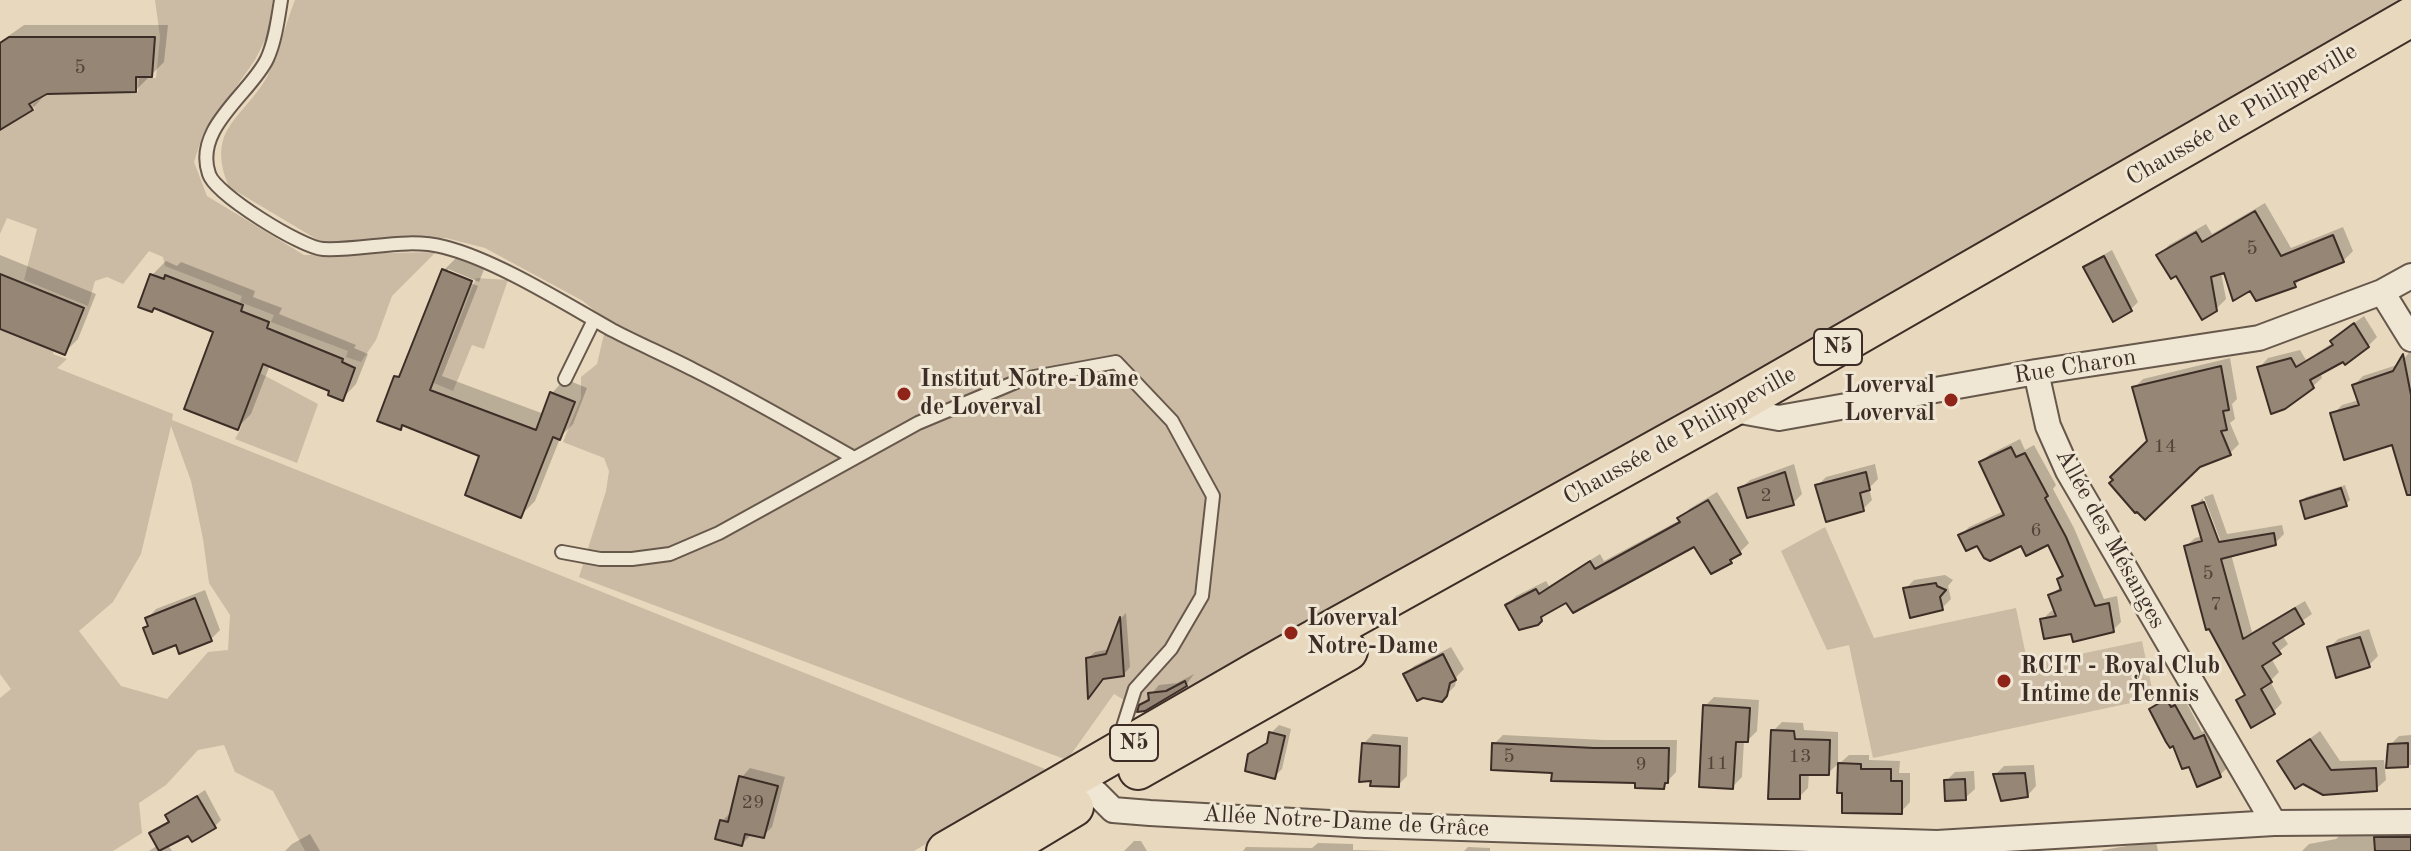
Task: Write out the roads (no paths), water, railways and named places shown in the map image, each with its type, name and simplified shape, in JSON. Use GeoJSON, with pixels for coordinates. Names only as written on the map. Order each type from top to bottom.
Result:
{"type":"FeatureCollection","features":[{"type":"Feature","properties":{"kind":"main road","name":"Chaussée de Philippeville"},"geometry":{"type":"LineString","coordinates":[[1001,851],[1041,826],[1127,747],[1261,669],[1744,413],[2411,17]]}},
{"type":"Feature","properties":{"kind":"main road","name":"Chaussée de Philippeville"},"geometry":{"type":"LineString","coordinates":[[1091,782],[1744,413],[2411,46]]}},
{"type":"Feature","properties":{"kind":"main road","name":"Chaussée de Philippeville"},"geometry":{"type":"LineString","coordinates":[[946,851],[1041,826]]}},
{"type":"Feature","properties":{"kind":"street","name":"Rue Charon"},"geometry":{"type":"LineString","coordinates":[[1744,413],[1779,418],[2036,372],[2259,338],[2382,292],[2411,276]]}},
{"type":"Feature","properties":{"kind":"street"},"geometry":{"type":"LineString","coordinates":[[2382,292],[2411,339]]}},
{"type":"Feature","properties":{"kind":"street","name":"Allée des Mésanges"},"geometry":{"type":"LineString","coordinates":[[2036,372],[2048,426],[2068,471],[2274,823]]}},
{"type":"Feature","properties":{"kind":"street","name":"Allée Notre-Dame de Grâce"},"geometry":{"type":"LineString","coordinates":[[1091,782],[1113,810],[1150,813],[1366,825],[1921,843],[2274,823],[2411,822]]}},
{"type":"Feature","properties":{"kind":"lane"},"geometry":{"type":"LineString","coordinates":[[281,0],[267,61],[233,101],[210,141],[207,160],[209,175],[220,192],[319,249],[410,243],[446,247],[490,265],[695,370],[854,458]]}},
{"type":"Feature","properties":{"kind":"lane"},"geometry":{"type":"LineString","coordinates":[[565,379],[594,320]]}},
{"type":"Feature","properties":{"kind":"lane"},"geometry":{"type":"LineString","coordinates":[[562,552],[600,559],[670,554],[719,533],[918,423],[1023,379],[1116,362],[1172,421],[1213,496],[1202,596],[1171,649],[1135,689],[1123,727],[1127,747]]}},
{"type":"Feature","properties":{"kind":"place","name":"Institut Notre-Dame de Loverval"},"geometry":{"type":"Point","coordinates":[904,394]}},
{"type":"Feature","properties":{"kind":"place","name":"Loverval Loverval"},"geometry":{"type":"Point","coordinates":[1951,400]}},
{"type":"Feature","properties":{"kind":"place","name":"Loverval Notre-Dame"},"geometry":{"type":"Point","coordinates":[1291,633]}},
{"type":"Feature","properties":{"kind":"place","name":"RCIT - Royal Club Intime de Tennis"},"geometry":{"type":"Point","coordinates":[2004,681]}}]}
